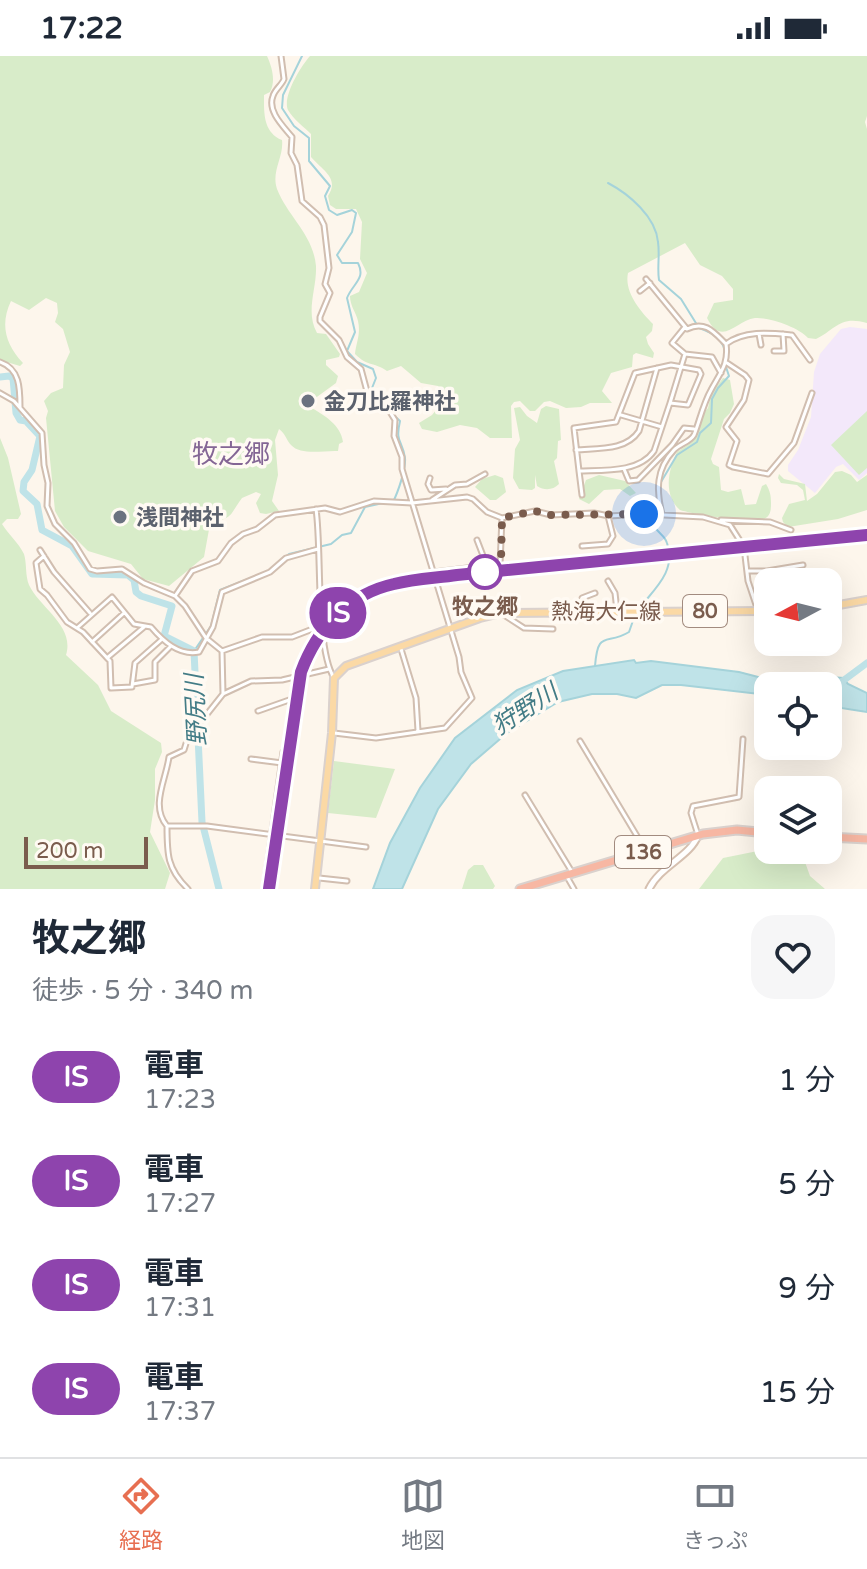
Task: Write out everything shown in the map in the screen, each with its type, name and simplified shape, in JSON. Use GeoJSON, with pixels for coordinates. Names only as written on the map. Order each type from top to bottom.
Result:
{"type":"FeatureCollection","features":[{"type":"Feature","properties":{"kind":"highway","name":"136"},"geometry":{"type":"LineString","coordinates":[[520,889],[698,835],[737,830],[754,832]]}},
{"type":"Feature","properties":{"kind":"highway"},"geometry":{"type":"LineString","coordinates":[[842,838],[867,839]]}},
{"type":"Feature","properties":{"kind":"main road"},"geometry":{"type":"LineString","coordinates":[[842,604],[867,600]]}},
{"type":"Feature","properties":{"kind":"main road","name":"熱海大仁線"},"geometry":{"type":"LineString","coordinates":[[334,678],[346,666],[501,613],[754,611]]}},
{"type":"Feature","properties":{"kind":"main road"},"geometry":{"type":"LineString","coordinates":[[315,889],[332,733],[334,678]]}},
{"type":"Feature","properties":{"kind":"main road"},"geometry":{"type":"LineString","coordinates":[[649,889],[668,865],[695,844],[698,835]]}},
{"type":"Feature","properties":{"kind":"street"},"geometry":{"type":"LineString","coordinates":[[281,56],[284,79],[272,97],[276,119],[292,137],[291,153],[297,165],[302,201],[320,217],[325,230],[329,268],[325,284],[330,293],[320,319],[339,340],[347,357],[361,369],[368,395],[395,420],[394,436],[402,455],[402,469],[451,628],[461,672],[472,698],[445,728],[376,738],[332,733]]}},
{"type":"Feature","properties":{"kind":"street"},"geometry":{"type":"LineString","coordinates":[[640,291],[648,281],[685,327]]}},
{"type":"Feature","properties":{"kind":"street"},"geometry":{"type":"LineString","coordinates":[[623,467],[629,481],[635,482],[672,445],[684,428],[697,429],[711,389],[721,373],[727,363],[726,344],[704,325],[685,327],[672,344],[685,354],[712,357],[721,373]]}},
{"type":"Feature","properties":{"kind":"street"},"geometry":{"type":"LineString","coordinates":[[759,334],[761,345]]}},
{"type":"Feature","properties":{"kind":"street"},"geometry":{"type":"LineString","coordinates":[[726,344],[742,336],[783,334],[793,336],[810,360]]}},
{"type":"Feature","properties":{"kind":"street"},"geometry":{"type":"LineString","coordinates":[[774,351],[784,351],[783,334]]}},
{"type":"Feature","properties":{"kind":"street"},"geometry":{"type":"LineString","coordinates":[[579,471],[639,465],[649,458],[685,354]]}},
{"type":"Feature","properties":{"kind":"street"},"geometry":{"type":"LineString","coordinates":[[0,362],[10,366],[17,376],[20,407]]}},
{"type":"Feature","properties":{"kind":"street"},"geometry":{"type":"LineString","coordinates":[[727,363],[749,380],[744,400],[726,427],[737,441],[729,465],[733,467],[768,474],[794,443],[812,393]]}},
{"type":"Feature","properties":{"kind":"street"},"geometry":{"type":"LineString","coordinates":[[582,495],[574,428],[612,424],[621,415],[635,373],[680,366],[699,370],[701,374],[688,405],[670,403]]}},
{"type":"Feature","properties":{"kind":"street"},"geometry":{"type":"LineString","coordinates":[[576,450],[629,443],[637,435],[657,368]]}},
{"type":"Feature","properties":{"kind":"street"},"geometry":{"type":"LineString","coordinates":[[0,393],[36,423],[44,438],[47,506],[55,524],[74,543],[90,569],[122,569],[144,583],[175,596],[185,606],[204,636],[222,651],[223,694]]}},
{"type":"Feature","properties":{"kind":"street"},"geometry":{"type":"LineString","coordinates":[[621,415],[662,427]]}},
{"type":"Feature","properties":{"kind":"street"},"geometry":{"type":"LineString","coordinates":[[662,514],[657,490],[659,475],[674,450],[692,438],[694,429]]}},
{"type":"Feature","properties":{"kind":"street"},"geometry":{"type":"LineString","coordinates":[[432,500],[485,474]]}},
{"type":"Feature","properties":{"kind":"street"},"geometry":{"type":"LineString","coordinates":[[430,478],[428,484],[431,490],[450,489]]}},
{"type":"Feature","properties":{"kind":"street"},"geometry":{"type":"LineString","coordinates":[[175,596],[192,571],[218,561],[231,543],[275,515],[316,509],[340,512],[374,501],[412,503],[470,497],[487,512],[502,518],[535,511],[551,515],[662,514],[717,521],[734,529],[744,547],[754,596]]}},
{"type":"Feature","properties":{"kind":"street"},"geometry":{"type":"LineString","coordinates":[[316,509],[323,625],[329,669],[334,678]]}},
{"type":"Feature","properties":{"kind":"street"},"geometry":{"type":"LineString","coordinates":[[582,546],[608,544],[613,536],[608,516]]}},
{"type":"Feature","properties":{"kind":"street"},"geometry":{"type":"LineString","coordinates":[[432,572],[501,562],[502,518]]}},
{"type":"Feature","properties":{"kind":"street"},"geometry":{"type":"LineString","coordinates":[[717,521],[770,522],[791,530]]}},
{"type":"Feature","properties":{"kind":"street"},"geometry":{"type":"LineString","coordinates":[[477,540],[487,566]]}},
{"type":"Feature","properties":{"kind":"street"},"geometry":{"type":"LineString","coordinates":[[77,628],[112,597],[134,624],[151,627],[161,640],[171,646],[191,654],[197,653],[204,636],[213,627],[222,592],[270,572],[286,558],[318,547]]}},
{"type":"Feature","properties":{"kind":"street"},"geometry":{"type":"LineString","coordinates":[[40,550],[54,572],[91,614]]}},
{"type":"Feature","properties":{"kind":"street"},"geometry":{"type":"LineString","coordinates":[[44,556],[36,563],[40,589],[67,622],[107,658],[111,664],[111,688],[130,688],[133,684],[155,680],[155,662],[171,646]]}},
{"type":"Feature","properties":{"kind":"street"},"geometry":{"type":"LineString","coordinates":[[747,571],[803,565]]}},
{"type":"Feature","properties":{"kind":"street"},"geometry":{"type":"LineString","coordinates":[[435,581],[473,576]]}},
{"type":"Feature","properties":{"kind":"street"},"geometry":{"type":"LineString","coordinates":[[608,581],[615,593],[617,611]]}},
{"type":"Feature","properties":{"kind":"street"},"geometry":{"type":"LineString","coordinates":[[583,611],[583,597],[595,593]]}},
{"type":"Feature","properties":{"kind":"street"},"geometry":{"type":"LineString","coordinates":[[92,642],[124,613]]}},
{"type":"Feature","properties":{"kind":"street"},"geometry":{"type":"LineString","coordinates":[[501,613],[524,628],[553,629]]}},
{"type":"Feature","properties":{"kind":"street"},"geometry":{"type":"LineString","coordinates":[[222,651],[262,637],[292,637],[323,625]]}},
{"type":"Feature","properties":{"kind":"street"},"geometry":{"type":"LineString","coordinates":[[107,658],[145,626]]}},
{"type":"Feature","properties":{"kind":"street"},"geometry":{"type":"LineString","coordinates":[[133,684],[135,663],[161,640]]}},
{"type":"Feature","properties":{"kind":"street"},"geometry":{"type":"LineString","coordinates":[[401,646],[416,698],[418,731]]}},
{"type":"Feature","properties":{"kind":"street"},"geometry":{"type":"LineString","coordinates":[[188,889],[174,874],[166,846],[167,826],[160,816],[161,784],[168,772],[169,757],[184,750],[193,724],[200,723],[223,694],[251,681],[295,678],[329,669]]}},
{"type":"Feature","properties":{"kind":"street"},"geometry":{"type":"LineString","coordinates":[[258,711],[292,699],[295,678]]}},
{"type":"Feature","properties":{"kind":"street"},"geometry":{"type":"LineString","coordinates":[[698,835],[691,813],[693,806],[739,797],[743,739]]}},
{"type":"Feature","properties":{"kind":"street"},"geometry":{"type":"LineString","coordinates":[[580,741],[646,851]]}},
{"type":"Feature","properties":{"kind":"street"},"geometry":{"type":"LineString","coordinates":[[264,889],[283,752]]}},
{"type":"Feature","properties":{"kind":"street"},"geometry":{"type":"LineString","coordinates":[[251,759],[282,763]]}},
{"type":"Feature","properties":{"kind":"street"},"geometry":{"type":"LineString","coordinates":[[525,795],[574,889]]}},
{"type":"Feature","properties":{"kind":"street"},"geometry":{"type":"LineString","coordinates":[[167,826],[205,826],[366,847]]}},
{"type":"Feature","properties":{"kind":"street"},"geometry":{"type":"LineString","coordinates":[[316,878],[347,881]]}},
{"type":"Feature","properties":{"kind":"shaded area"},"geometry":{"type":"Polygon","coordinates":[[[841,329],[867,329],[867,473],[859,480],[843,464],[836,467],[815,493],[788,471],[788,465],[798,450],[811,417],[814,372],[820,354],[841,329]]]}},
{"type":"Feature","properties":{"kind":"green space"},"geometry":{"type":"Polygon","coordinates":[[[0,56],[267,56],[273,74],[270,92],[264,95],[264,108],[268,127],[282,140],[277,189],[314,255],[316,275],[312,317],[317,333],[326,334],[340,354],[326,360],[326,365],[338,376],[336,383],[310,402],[310,407],[335,426],[343,442],[339,444],[338,451],[301,450],[291,445],[279,429],[275,440],[278,475],[272,501],[279,511],[260,513],[256,503],[261,494],[256,492],[242,498],[230,515],[210,524],[204,557],[169,586],[143,579],[131,564],[88,551],[64,527],[55,511],[46,418],[48,411],[44,401],[51,393],[63,388],[64,365],[70,352],[63,329],[55,322],[57,303],[46,298],[29,310],[11,301],[6,334],[12,349],[23,363],[20,366],[0,360],[0,56]]]}},
{"type":"Feature","properties":{"kind":"green space"},"geometry":{"type":"Polygon","coordinates":[[[310,56],[867,56],[867,323],[844,322],[816,339],[761,318],[748,320],[724,332],[718,331],[707,318],[714,303],[733,300],[733,289],[722,276],[700,265],[685,243],[628,273],[631,294],[653,324],[652,331],[646,337],[654,353],[653,358],[636,353],[632,367],[611,373],[602,391],[612,403],[566,408],[550,401],[530,411],[520,401],[514,402],[511,406],[512,438],[490,438],[477,428],[460,425],[437,432],[422,429],[419,423],[432,415],[446,398],[438,386],[421,383],[401,366],[387,371],[355,354],[359,326],[350,296],[359,292],[367,273],[360,259],[362,222],[356,209],[336,209],[330,205],[331,179],[311,157],[311,134],[293,117],[287,104],[293,82],[310,56]]]}},
{"type":"Feature","properties":{"kind":"green space"},"geometry":{"type":"Polygon","coordinates":[[[723,378],[730,380],[734,404],[724,419],[711,459],[719,467],[721,490],[741,489],[745,505],[756,504],[762,486],[766,484],[771,508],[764,519],[736,519],[687,512],[680,510],[671,497],[670,474],[677,452],[692,442],[697,421],[708,408],[711,394],[723,378]]]}},
{"type":"Feature","properties":{"kind":"green space"},"geometry":{"type":"Polygon","coordinates":[[[546,406],[559,409],[561,440],[558,441],[554,461],[559,484],[554,488],[540,488],[535,475],[535,488],[519,489],[513,478],[515,449],[520,440],[514,408],[520,407],[537,423],[541,409],[546,406]]]}},
{"type":"Feature","properties":{"kind":"green space"},"geometry":{"type":"Polygon","coordinates":[[[867,411],[867,468],[859,475],[831,445],[867,411]]]}},
{"type":"Feature","properties":{"kind":"green space"},"geometry":{"type":"Polygon","coordinates":[[[0,438],[21,514],[18,519],[7,519],[2,524],[24,554],[29,585],[66,635],[66,655],[98,685],[111,711],[161,743],[162,752],[155,769],[155,800],[150,832],[170,873],[165,889],[0,889],[0,438]]]}},
{"type":"Feature","properties":{"kind":"green space"},"geometry":{"type":"Polygon","coordinates":[[[842,471],[857,482],[867,475],[867,510],[838,519],[788,527],[783,522],[789,504],[805,500],[803,490],[797,485],[781,483],[779,474],[784,479],[805,484],[807,501],[835,472],[842,471]]]}},
{"type":"Feature","properties":{"kind":"green space"},"geometry":{"type":"Polygon","coordinates":[[[495,475],[503,478],[506,492],[496,500],[490,500],[475,487],[482,479],[495,475]]]}},
{"type":"Feature","properties":{"kind":"green space"},"geometry":{"type":"Polygon","coordinates":[[[599,475],[625,481],[636,493],[630,496],[620,489],[604,490],[589,504],[579,499],[586,480],[599,475]]]}},
{"type":"Feature","properties":{"kind":"green space"},"geometry":{"type":"Polygon","coordinates":[[[334,761],[395,769],[376,818],[328,813],[334,761]]]}},
{"type":"Feature","properties":{"kind":"green space"},"geometry":{"type":"Polygon","coordinates":[[[754,852],[754,864],[806,864],[810,876],[825,889],[699,889],[723,858],[754,852]]]}},
{"type":"Feature","properties":{"kind":"green space"},"geometry":{"type":"Polygon","coordinates":[[[474,865],[483,865],[495,886],[493,889],[462,889],[468,870],[474,865]]]}},
{"type":"Feature","properties":{"kind":"water","name":"狩野川"},"geometry":{"type":"Polygon","coordinates":[[[634,660],[636,663],[651,661],[754,676],[754,693],[662,685],[636,698],[592,694],[558,702],[507,733],[471,764],[438,809],[402,889],[373,889],[390,843],[420,788],[455,738],[517,690],[563,671],[634,660]]]}},
{"type":"Feature","properties":{"kind":"water"},"geometry":{"type":"Polygon","coordinates":[[[842,678],[867,693],[867,712],[842,708],[842,678]]]}},
{"type":"Feature","properties":{"kind":"waterway"},"geometry":{"type":"LineString","coordinates":[[302,56],[283,95],[282,108],[294,126],[309,138],[309,161],[330,186],[325,196],[329,210],[337,215],[352,210],[356,213],[352,232],[337,255],[342,263],[358,263],[360,268],[360,277],[347,298],[355,332],[347,351],[357,362],[373,369],[376,378],[370,393],[400,421],[399,437],[405,463],[393,502]]}},
{"type":"Feature","properties":{"kind":"waterway"},"geometry":{"type":"LineString","coordinates":[[608,183],[633,200],[647,215],[658,242],[659,280],[681,299],[699,328],[719,340],[725,353]]}},
{"type":"Feature","properties":{"kind":"waterway"},"geometry":{"type":"LineString","coordinates":[[661,482],[677,455],[697,442],[700,433],[711,423],[712,399],[729,376],[725,364]]}},
{"type":"Feature","properties":{"kind":"waterway","name":"野尻川"},"geometry":{"type":"LineString","coordinates":[[0,377],[13,378],[16,413],[40,436],[23,491],[37,504],[42,530],[72,546],[92,574],[128,575],[134,580],[136,592],[141,596],[172,606],[164,636],[194,651],[202,822],[219,889]]}},
{"type":"Feature","properties":{"kind":"waterway"},"geometry":{"type":"LineString","coordinates":[[194,651],[211,626],[220,590],[268,571],[289,554],[331,544],[342,535],[351,533],[365,507],[383,503]]}},
{"type":"Feature","properties":{"kind":"waterway"},"geometry":{"type":"LineString","coordinates":[[638,610],[662,580],[669,563],[667,543],[651,517]]}},
{"type":"Feature","properties":{"kind":"waterway"},"geometry":{"type":"LineString","coordinates":[[595,666],[601,643],[629,632],[635,615]]}},
{"type":"Feature","properties":{"kind":"waterway"},"geometry":{"type":"LineString","coordinates":[[842,682],[867,663]]}},
{"type":"Feature","properties":{"kind":"railway"},"geometry":{"type":"LineString","coordinates":[[269,889],[301,672],[317,639],[353,602],[403,582],[867,535]]}},
{"type":"Feature","properties":{"kind":"train","name":"IS"},"geometry":{"type":"LineString","coordinates":[[269,889],[301,672],[323,629],[339,612],[363,595],[403,582],[457,575],[867,535]]}},
{"type":"Feature","properties":{"kind":"place","name":"金刀比羅神社"},"geometry":{"type":"Point","coordinates":[308,401]}},
{"type":"Feature","properties":{"kind":"place","name":"浅間神社"},"geometry":{"type":"Point","coordinates":[120,517]}},
{"type":"Feature","properties":{"kind":"place","name":"牧之郷"},"geometry":{"type":"Point","coordinates":[485,572]}},
{"type":"Feature","properties":{"kind":"district","name":"牧之郷"},"geometry":{"type":"Point","coordinates":[231,454]}},
{"type":"Feature","properties":{"kind":"route"},"geometry":{"type":"LineString","coordinates":[[485,572],[487,566],[501,562],[502,518],[535,511],[551,515],[644,514]]}}]}
